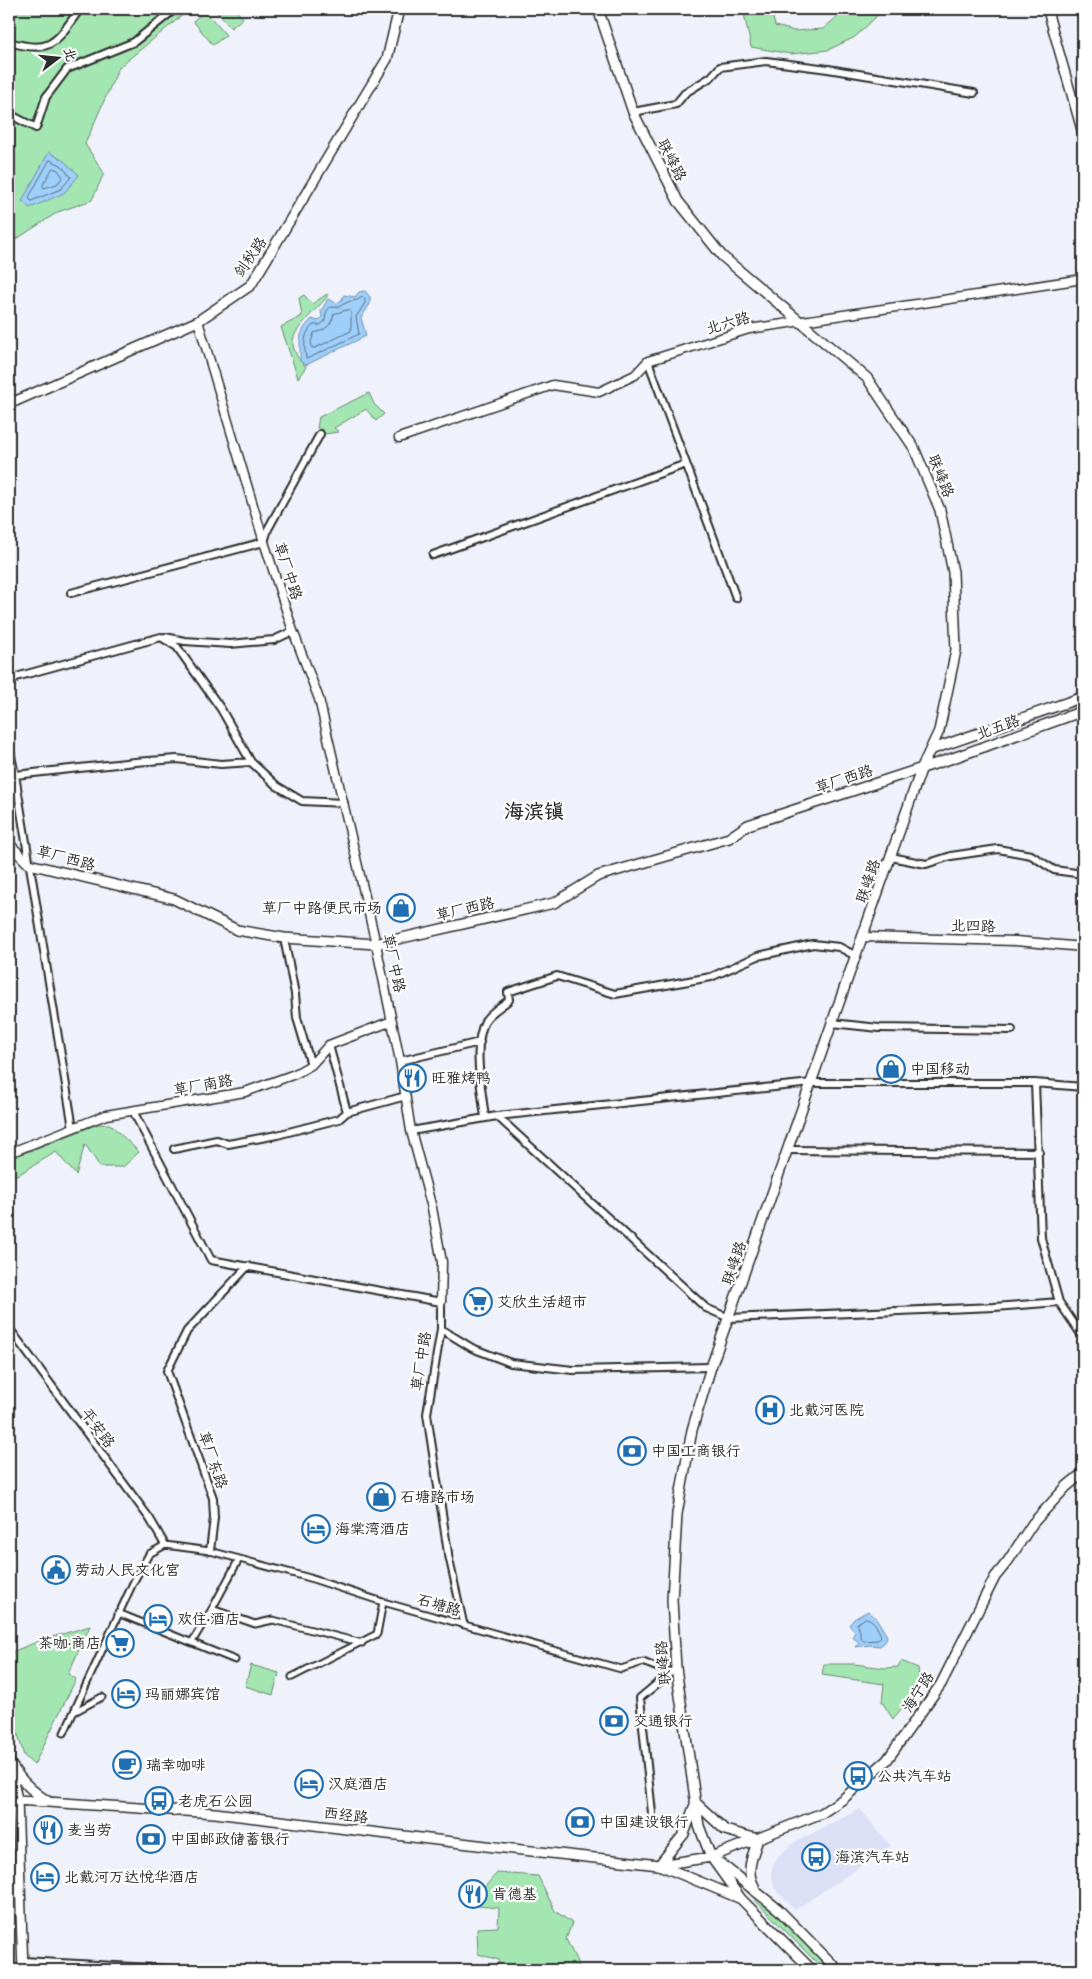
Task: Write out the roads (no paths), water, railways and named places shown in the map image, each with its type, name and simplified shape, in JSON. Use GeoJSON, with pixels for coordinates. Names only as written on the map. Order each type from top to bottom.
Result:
{"type":"FeatureCollection","features":[{"type":"Feature","properties":{"kind":"main road","name":"剑秋路"},"geometry":{"type":"LineString","coordinates":[[9,404],[198,321],[251,285],[387,59],[399,9]]}},
{"type":"Feature","properties":{"kind":"main road","name":"联峰路"},"geometry":{"type":"LineString","coordinates":[[598,9],[633,112],[678,201],[722,256],[867,378],[914,448],[940,510],[953,572],[956,650],[939,731],[922,767],[712,1367],[692,1430],[677,1514],[672,1600],[676,1668],[699,1826],[711,1857],[741,1899],[812,1970]]}},
{"type":"Feature","properties":{"kind":"main road","name":"北五路"},"geometry":{"type":"LineString","coordinates":[[930,750],[1083,697]]}},
{"type":"Feature","properties":{"kind":"main road","name":"北五路"},"geometry":{"type":"LineString","coordinates":[[922,767],[953,758],[1083,711]]}},
{"type":"Feature","properties":{"kind":"main road","name":"草厂西路"},"geometry":{"type":"LineString","coordinates":[[9,844],[29,864],[174,899],[237,930],[284,938],[376,944],[554,903],[598,876],[729,838],[748,825],[922,767]]}},
{"type":"Feature","properties":{"kind":"main road","name":"海宁路"},"geometry":{"type":"LineString","coordinates":[[711,1857],[822,1813],[843,1799],[887,1760],[941,1684],[995,1576],[1008,1561],[1033,1523],[1067,1486],[1083,1473]]}},
{"type":"Feature","properties":{"kind":"main road"},"geometry":{"type":"LineString","coordinates":[[9,1761],[23,1966]]}},
{"type":"Feature","properties":{"kind":"main road"},"geometry":{"type":"LineString","coordinates":[[9,1761],[18,1775],[49,1802]]}},
{"type":"Feature","properties":{"kind":"main road","name":"西经路"},"geometry":{"type":"LineString","coordinates":[[13,1801],[216,1813],[659,1865],[711,1857]]}},
{"type":"Feature","properties":{"kind":"main road"},"geometry":{"type":"LineString","coordinates":[[741,1899],[659,1865],[684,1834],[690,1822],[695,1802],[724,1830],[758,1839],[750,1864],[749,1879],[756,1890]]}},
{"type":"Feature","properties":{"kind":"main road"},"geometry":{"type":"LineString","coordinates":[[711,1857],[756,1890],[778,1909],[838,1970]]}},
{"type":"Feature","properties":{"kind":"street"},"geometry":{"type":"LineString","coordinates":[[9,50],[11,43],[45,46],[54,43],[80,9]]}},
{"type":"Feature","properties":{"kind":"street"},"geometry":{"type":"LineString","coordinates":[[9,114],[36,128],[46,97],[66,68],[134,42],[175,9]]}},
{"type":"Feature","properties":{"kind":"street"},"geometry":{"type":"LineString","coordinates":[[1047,9],[1083,135]]}},
{"type":"Feature","properties":{"kind":"street"},"geometry":{"type":"LineString","coordinates":[[633,112],[676,104],[685,93],[711,77],[720,67],[766,61],[828,69],[974,93]]}},
{"type":"Feature","properties":{"kind":"street","name":"北六路"},"geometry":{"type":"LineString","coordinates":[[399,438],[553,384],[599,392],[635,375],[648,361],[749,329],[1083,280]]}},
{"type":"Feature","properties":{"kind":"street","name":"草厂中路"},"geometry":{"type":"LineString","coordinates":[[198,321],[264,542],[293,631],[319,699],[376,944],[400,1061],[411,1130],[432,1208],[442,1262],[442,1302],[441,1329],[427,1414],[448,1553],[464,1625]]}},
{"type":"Feature","properties":{"kind":"street"},"geometry":{"type":"LineString","coordinates":[[648,361],[736,598]]}},
{"type":"Feature","properties":{"kind":"street"},"geometry":{"type":"LineString","coordinates":[[71,593],[264,542],[268,529],[320,434]]}},
{"type":"Feature","properties":{"kind":"street"},"geometry":{"type":"LineString","coordinates":[[433,555],[686,464]]}},
{"type":"Feature","properties":{"kind":"street"},"geometry":{"type":"LineString","coordinates":[[9,686],[16,677],[161,637],[185,641],[230,644],[274,640],[293,631]]}},
{"type":"Feature","properties":{"kind":"street"},"geometry":{"type":"LineString","coordinates":[[161,637],[177,647],[221,709],[251,762],[277,786],[302,801],[344,804]]}},
{"type":"Feature","properties":{"kind":"street"},"geometry":{"type":"LineString","coordinates":[[9,746],[73,1128]]}},
{"type":"Feature","properties":{"kind":"street"},"geometry":{"type":"LineString","coordinates":[[15,775],[178,759],[221,764],[251,762]]}},
{"type":"Feature","properties":{"kind":"street"},"geometry":{"type":"LineString","coordinates":[[891,857],[926,864],[951,856],[998,849],[1030,855],[1054,870],[1083,874]]}},
{"type":"Feature","properties":{"kind":"street","name":"北四路"},"geometry":{"type":"LineString","coordinates":[[863,937],[1016,941],[1083,946]]}},
{"type":"Feature","properties":{"kind":"street"},"geometry":{"type":"LineString","coordinates":[[284,938],[295,994],[297,1018],[311,1065]]}},
{"type":"Feature","properties":{"kind":"street"},"geometry":{"type":"LineString","coordinates":[[485,1118],[479,1056],[480,1042],[486,1020],[509,1000],[508,992],[557,976],[615,994],[711,977],[758,956],[814,944],[839,947],[856,956]]}},
{"type":"Feature","properties":{"kind":"street","name":"草厂南路"},"geometry":{"type":"LineString","coordinates":[[9,1153],[106,1115],[245,1092],[295,1074],[311,1065],[328,1045],[392,1021]]}},
{"type":"Feature","properties":{"kind":"street"},"geometry":{"type":"LineString","coordinates":[[832,1023],[879,1028],[1012,1030]]}},
{"type":"Feature","properties":{"kind":"street"},"geometry":{"type":"LineString","coordinates":[[400,1061],[480,1042]]}},
{"type":"Feature","properties":{"kind":"street"},"geometry":{"type":"LineString","coordinates":[[328,1045],[347,1112]]}},
{"type":"Feature","properties":{"kind":"street"},"geometry":{"type":"LineString","coordinates":[[411,1130],[498,1116],[812,1083],[1035,1083],[1083,1087]]}},
{"type":"Feature","properties":{"kind":"street"},"geometry":{"type":"LineString","coordinates":[[1035,1083],[1042,1238],[1059,1302],[1083,1337]]}},
{"type":"Feature","properties":{"kind":"street"},"geometry":{"type":"LineString","coordinates":[[174,1149],[218,1140],[228,1144],[277,1135],[339,1119],[347,1112],[406,1096]]}},
{"type":"Feature","properties":{"kind":"street"},"geometry":{"type":"LineString","coordinates":[[133,1111],[211,1260],[442,1302]]}},
{"type":"Feature","properties":{"kind":"street"},"geometry":{"type":"LineString","coordinates":[[498,1116],[706,1308],[729,1318],[994,1307],[1059,1302]]}},
{"type":"Feature","properties":{"kind":"street"},"geometry":{"type":"LineString","coordinates":[[788,1150],[1039,1152]]}},
{"type":"Feature","properties":{"kind":"street","name":"草厂东路"},"geometry":{"type":"LineString","coordinates":[[210,1552],[214,1518],[213,1498],[168,1371],[188,1331],[248,1266]]}},
{"type":"Feature","properties":{"kind":"street","name":"平安路"},"geometry":{"type":"LineString","coordinates":[[9,1328],[150,1519],[164,1545]]}},
{"type":"Feature","properties":{"kind":"street"},"geometry":{"type":"LineString","coordinates":[[441,1329],[472,1348],[510,1363],[573,1370],[712,1367]]}},
{"type":"Feature","properties":{"kind":"street"},"geometry":{"type":"LineString","coordinates":[[64,1733],[118,1613],[149,1554],[164,1545],[210,1552]]}},
{"type":"Feature","properties":{"kind":"street","name":"石塘路"},"geometry":{"type":"LineString","coordinates":[[210,1552],[310,1578],[383,1602],[621,1669],[643,1662],[660,1668]]}},
{"type":"Feature","properties":{"kind":"street"},"geometry":{"type":"LineString","coordinates":[[192,1642],[239,1559]]}},
{"type":"Feature","properties":{"kind":"street"},"geometry":{"type":"LineString","coordinates":[[292,1677],[378,1634],[383,1602]]}},
{"type":"Feature","properties":{"kind":"street"},"geometry":{"type":"LineString","coordinates":[[212,1609],[255,1624],[273,1620],[362,1643]]}},
{"type":"Feature","properties":{"kind":"street"},"geometry":{"type":"LineString","coordinates":[[118,1613],[235,1660]]}},
{"type":"Feature","properties":{"kind":"street"},"geometry":{"type":"LineString","coordinates":[[652,1813],[640,1698],[676,1668]]}},
{"type":"Feature","properties":{"kind":"street"},"geometry":{"type":"LineString","coordinates":[[74,1712],[102,1697]]}},
{"type":"Feature","properties":{"kind":"street"},"geometry":{"type":"LineString","coordinates":[[23,1966],[173,1970]]}},
{"type":"Feature","properties":{"kind":"water"},"geometry":{"type":"Polygon","coordinates":[[[49,152],[64,161],[79,175],[64,193],[30,208],[22,201],[49,152]]]}},
{"type":"Feature","properties":{"kind":"water"},"geometry":{"type":"Polygon","coordinates":[[[365,291],[370,297],[370,304],[361,318],[366,336],[306,365],[300,361],[301,334],[312,319],[318,321],[322,317],[321,311],[328,299],[336,303],[341,301],[344,295],[355,297],[359,292],[365,291]]]}},
{"type":"Feature","properties":{"kind":"water"},"geometry":{"type":"Polygon","coordinates":[[[868,1611],[876,1618],[887,1636],[885,1642],[880,1646],[855,1647],[859,1642],[852,1637],[855,1632],[849,1625],[854,1619],[868,1611]]]}},
{"type":"Feature","properties":{"kind":"place","name":"草厂中路便民市场"},"geometry":{"type":"Point","coordinates":[401,908]}},
{"type":"Feature","properties":{"kind":"place","name":"中国移动"},"geometry":{"type":"Point","coordinates":[891,1069]}},
{"type":"Feature","properties":{"kind":"place","name":"旺雅烤鸭"},"geometry":{"type":"Point","coordinates":[412,1078]}},
{"type":"Feature","properties":{"kind":"place","name":"艾欣生活超市"},"geometry":{"type":"Point","coordinates":[478,1302]}},
{"type":"Feature","properties":{"kind":"place","name":"北戴河医院"},"geometry":{"type":"Point","coordinates":[770,1410]}},
{"type":"Feature","properties":{"kind":"place","name":"中国工商银行"},"geometry":{"type":"Point","coordinates":[632,1451]}},
{"type":"Feature","properties":{"kind":"place","name":"石塘路市场"},"geometry":{"type":"Point","coordinates":[381,1497]}},
{"type":"Feature","properties":{"kind":"place","name":"海棠湾酒店"},"geometry":{"type":"Point","coordinates":[316,1529]}},
{"type":"Feature","properties":{"kind":"place","name":"劳动人民文化宫"},"geometry":{"type":"Point","coordinates":[56,1570]}},
{"type":"Feature","properties":{"kind":"place","name":"欢住·酒店"},"geometry":{"type":"Point","coordinates":[158,1619]}},
{"type":"Feature","properties":{"kind":"place","name":"茶咖·商店"},"geometry":{"type":"Point","coordinates":[120,1643]}},
{"type":"Feature","properties":{"kind":"place","name":"玛丽娜宾馆"},"geometry":{"type":"Point","coordinates":[126,1694]}},
{"type":"Feature","properties":{"kind":"place","name":"交通银行"},"geometry":{"type":"Point","coordinates":[614,1721]}},
{"type":"Feature","properties":{"kind":"place","name":"瑞幸咖啡"},"geometry":{"type":"Point","coordinates":[127,1765]}},
{"type":"Feature","properties":{"kind":"place","name":"公共汽车站"},"geometry":{"type":"Point","coordinates":[858,1776]}},
{"type":"Feature","properties":{"kind":"place","name":"汉庭酒店"},"geometry":{"type":"Point","coordinates":[309,1784]}},
{"type":"Feature","properties":{"kind":"place","name":"老虎石公园"},"geometry":{"type":"Point","coordinates":[159,1801]}},
{"type":"Feature","properties":{"kind":"place","name":"中国建设银行"},"geometry":{"type":"Point","coordinates":[580,1822]}},
{"type":"Feature","properties":{"kind":"place","name":"麦当劳"},"geometry":{"type":"Point","coordinates":[48,1830]}},
{"type":"Feature","properties":{"kind":"place","name":"中国邮政储蓄银行"},"geometry":{"type":"Point","coordinates":[151,1839]}},
{"type":"Feature","properties":{"kind":"place","name":"海滨汽车站"},"geometry":{"type":"Point","coordinates":[816,1857]}},
{"type":"Feature","properties":{"kind":"place","name":"北戴河万达悦华酒店"},"geometry":{"type":"Point","coordinates":[45,1877]}},
{"type":"Feature","properties":{"kind":"place","name":"肯德基"},"geometry":{"type":"Point","coordinates":[473,1894]}},
{"type":"Feature","properties":{"kind":"district","name":"海滨镇"},"geometry":{"type":"Point","coordinates":[534,811]}}]}
